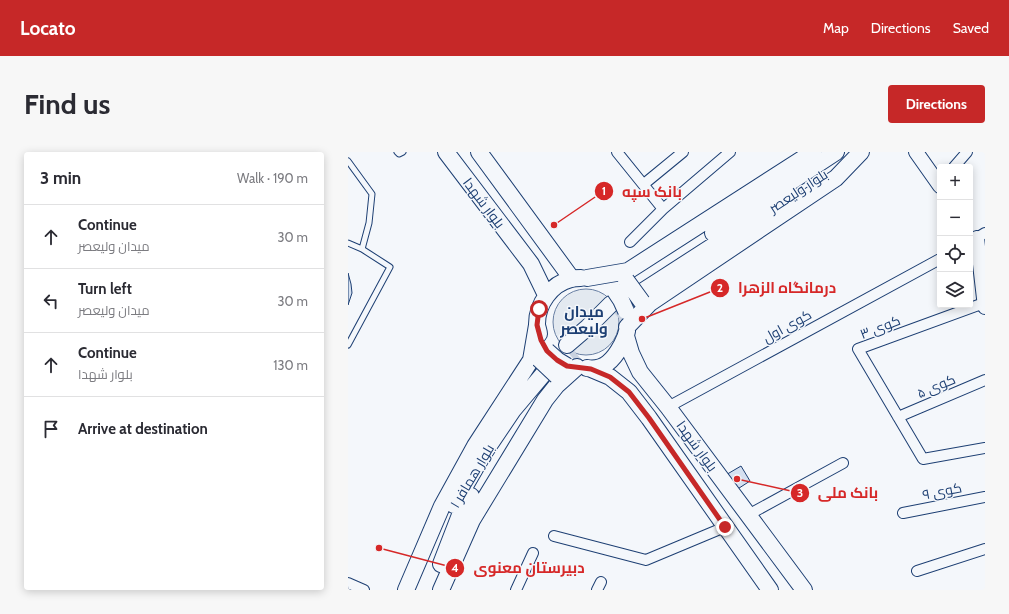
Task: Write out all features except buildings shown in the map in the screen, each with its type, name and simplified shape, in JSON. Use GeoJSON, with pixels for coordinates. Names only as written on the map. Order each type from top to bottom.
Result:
{"type":"FeatureCollection","features":[{"type":"Feature","properties":{"kind":"main road","name":"بلوار شهدا"},"geometry":{"type":"LineString","coordinates":[[446,152],[531,264],[546,296]]}},
{"type":"Feature","properties":{"kind":"main road","name":"بلوار شهدا"},"geometry":{"type":"LineString","coordinates":[[479,152],[579,278]]}},
{"type":"Feature","properties":{"kind":"main road"},"geometry":{"type":"LineString","coordinates":[[406,590],[442,506],[471,452],[558,365],[598,368],[608,363],[615,357],[627,332],[637,289],[813,152]]}},
{"type":"Feature","properties":{"kind":"main road","name":"بلوار ولیعصر"},"geometry":{"type":"LineString","coordinates":[[735,225],[836,152]]}},
{"type":"Feature","properties":{"kind":"main road"},"geometry":{"type":"LineString","coordinates":[[579,278],[637,289],[836,178],[860,152]]}},
{"type":"Feature","properties":{"kind":"main road","name":"بلوار ولیعصر"},"geometry":{"type":"LineString","coordinates":[[735,225],[860,152]]}},
{"type":"Feature","properties":{"kind":"main road"},"geometry":{"type":"LineString","coordinates":[[637,289],[735,225]]}},
{"type":"Feature","properties":{"kind":"main road"},"geometry":{"type":"LineString","coordinates":[[558,365],[541,340],[537,325],[539,309],[546,296],[557,285],[579,278],[601,281],[617,305],[627,332]]}},
{"type":"Feature","properties":{"kind":"main road","name":"بلوار همافر ۱"},"geometry":{"type":"LineString","coordinates":[[416,590],[450,512],[513,410],[617,305]]}},
{"type":"Feature","properties":{"kind":"main road","name":"بلوار شهدا"},"geometry":{"type":"LineString","coordinates":[[627,332],[631,353],[640,372],[668,407],[804,590]]}},
{"type":"Feature","properties":{"kind":"main road","name":"بلوار شهدا"},"geometry":{"type":"LineString","coordinates":[[558,365],[610,377],[629,392],[649,418],[770,590]]}},
{"type":"Feature","properties":{"kind":"main road"},"geometry":{"type":"LineString","coordinates":[[441,590],[472,520],[545,400],[558,365]]}},
{"type":"Feature","properties":{"kind":"main road","name":"بلوار همافر ۱"},"geometry":{"type":"LineString","coordinates":[[432,590],[460,515],[492,458],[519,416],[558,365]]}},
{"type":"Feature","properties":{"kind":"street"},"geometry":{"type":"LineString","coordinates":[[617,152],[663,209]]}},
{"type":"Feature","properties":{"kind":"street"},"geometry":{"type":"LineString","coordinates":[[644,184],[682,152]]}},
{"type":"Feature","properties":{"kind":"street"},"geometry":{"type":"LineString","coordinates":[[630,242],[663,209],[730,152]]}},
{"type":"Feature","properties":{"kind":"street"},"geometry":{"type":"LineString","coordinates":[[916,152],[937,180]]}},
{"type":"Feature","properties":{"kind":"street"},"geometry":{"type":"LineString","coordinates":[[957,164],[967,152]]}},
{"type":"Feature","properties":{"kind":"street"},"geometry":{"type":"LineString","coordinates":[[977,238],[985,305]]}},
{"type":"Feature","properties":{"kind":"street","name":"کوی اول"},"geometry":{"type":"LineString","coordinates":[[668,407],[937,261]]}},
{"type":"Feature","properties":{"kind":"street","name":"کوی ۳"},"geometry":{"type":"LineString","coordinates":[[898,417],[858,349],[985,305]]}},
{"type":"Feature","properties":{"kind":"street","name":"کوی ۵"},"geometry":{"type":"LineString","coordinates":[[898,417],[985,380]]}},
{"type":"Feature","properties":{"kind":"street"},"geometry":{"type":"LineString","coordinates":[[898,417],[923,458],[985,448]]}},
{"type":"Feature","properties":{"kind":"street"},"geometry":{"type":"LineString","coordinates":[[748,515],[843,463]]}},
{"type":"Feature","properties":{"kind":"street","name":"کوی ۹"},"geometry":{"type":"LineString","coordinates":[[903,512],[985,496]]}},
{"type":"Feature","properties":{"kind":"street"},"geometry":{"type":"LineString","coordinates":[[554,536],[646,560],[725,527]]}},
{"type":"Feature","properties":{"kind":"street"},"geometry":{"type":"LineString","coordinates":[[917,571],[985,550]]}},
{"type":"Feature","properties":{"kind":"street"},"geometry":{"type":"LineString","coordinates":[[516,590],[533,553]]}},
{"type":"Feature","properties":{"kind":"street"},"geometry":{"type":"LineString","coordinates":[[348,583],[364,590]]}},
{"type":"Feature","properties":{"kind":"lane"},"geometry":{"type":"LineString","coordinates":[[397,152],[399,154],[403,152]]}},
{"type":"Feature","properties":{"kind":"lane"},"geometry":{"type":"LineString","coordinates":[[348,162],[372,194],[369,223],[362,249]]}},
{"type":"Feature","properties":{"kind":"lane"},"geometry":{"type":"LineString","coordinates":[[348,243],[362,249],[390,267],[348,345]]}},
{"type":"Feature","properties":{"kind":"shaded area"},"geometry":{"type":"Polygon","coordinates":[[[586,289],[599,291],[609,299],[617,309],[619,322],[617,335],[609,345],[599,353],[586,355],[573,353],[563,345],[555,335],[553,322],[555,309],[563,299],[573,291],[586,289]]]}},
{"type":"Feature","properties":{"kind":"tunnel"},"geometry":{"type":"LineString","coordinates":[[616,315],[640,293]]}},
{"type":"Feature","properties":{"kind":"tunnel"},"geometry":{"type":"LineString","coordinates":[[553,372],[576,353]]}},
{"type":"Feature","properties":{"kind":"place","name":"بانک سپه"},"geometry":{"type":"Point","coordinates":[554,225]}},
{"type":"Feature","properties":{"kind":"place","name":"درمانگاه الزهرا"},"geometry":{"type":"Point","coordinates":[642,319]}},
{"type":"Feature","properties":{"kind":"place","name":"بانک ملی"},"geometry":{"type":"Point","coordinates":[737,479]}},
{"type":"Feature","properties":{"kind":"place","name":"دبیرستان معنوی"},"geometry":{"type":"Point","coordinates":[379,548]}},
{"type":"Feature","properties":{"kind":"district","name":"میدان ولیعصر"},"geometry":{"type":"Point","coordinates":[584,320]}},
{"type":"Feature","properties":{"kind":"route"},"geometry":{"type":"LineString","coordinates":[[539,309],[537,325],[541,340],[547,351],[567,366],[591,369],[610,377],[629,392],[649,418],[725,527]]}}]}
